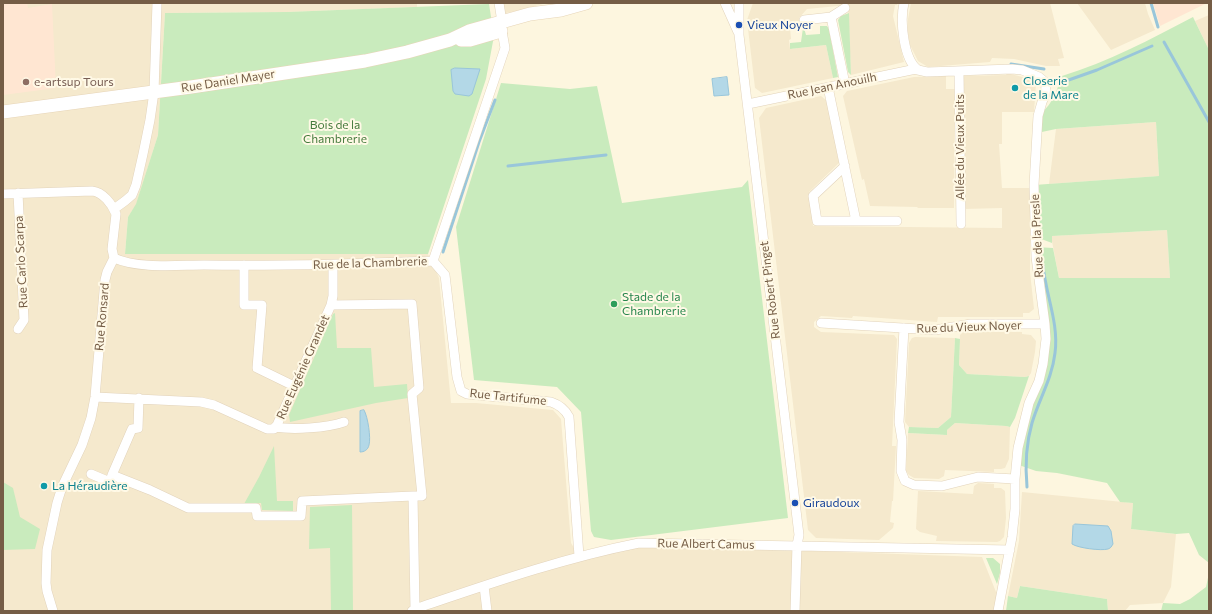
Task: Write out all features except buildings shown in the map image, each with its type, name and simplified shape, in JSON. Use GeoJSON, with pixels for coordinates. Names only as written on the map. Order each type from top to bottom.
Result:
{"type":"FeatureCollection","features":[{"type":"Feature","properties":{"kind":"main road","name":"Rue Daniel Mayer"},"geometry":{"type":"LineString","coordinates":[[3,112],[154,92],[365,60],[407,52],[450,40],[469,31],[502,26],[530,14],[561,10],[586,3]]}},
{"type":"Feature","properties":{"kind":"street"},"geometry":{"type":"LineString","coordinates":[[3,194],[92,191],[98,192],[114,209],[132,195],[136,185],[150,120],[154,92],[157,3]]}},
{"type":"Feature","properties":{"kind":"street","name":"Rue de la Chambrerie"},"geometry":{"type":"LineString","coordinates":[[114,258],[121,262],[144,264],[332,265],[433,262],[505,48],[500,3]]}},
{"type":"Feature","properties":{"kind":"street"},"geometry":{"type":"LineString","coordinates":[[904,3],[902,19],[903,37],[916,68]]}},
{"type":"Feature","properties":{"kind":"street","name":"Rue Robert Pinget"},"geometry":{"type":"LineString","coordinates":[[739,6],[739,35],[796,502],[799,535],[797,546],[795,611]]}},
{"type":"Feature","properties":{"kind":"street","name":"Rue Robert Pinget"},"geometry":{"type":"LineString","coordinates":[[727,7],[739,35]]}},
{"type":"Feature","properties":{"kind":"street"},"geometry":{"type":"LineString","coordinates":[[804,20],[831,17],[846,8]]}},
{"type":"Feature","properties":{"kind":"street"},"geometry":{"type":"LineString","coordinates":[[831,17],[845,84]]}},
{"type":"Feature","properties":{"kind":"street","name":"Rue de la Presle"},"geometry":{"type":"LineString","coordinates":[[916,68],[927,72],[995,68],[1022,70],[1039,77],[1045,82],[1046,86],[1045,95],[1038,116],[1034,185],[1036,257],[1045,324],[1046,350],[1039,381],[1029,403],[1018,448],[1015,479],[1015,509],[1010,550],[998,611]]}},
{"type":"Feature","properties":{"kind":"street","name":"Rue Jean Anouilh"},"geometry":{"type":"LineString","coordinates":[[748,104],[916,68]]}},
{"type":"Feature","properties":{"kind":"street","name":"Allée du Vieux Puits"},"geometry":{"type":"LineString","coordinates":[[959,71],[961,224]]}},
{"type":"Feature","properties":{"kind":"street"},"geometry":{"type":"LineString","coordinates":[[828,87],[856,221]]}},
{"type":"Feature","properties":{"kind":"street"},"geometry":{"type":"LineString","coordinates":[[845,166],[813,196],[817,221],[897,222]]}},
{"type":"Feature","properties":{"kind":"street","name":"Rue Carlo Scarpa"},"geometry":{"type":"LineString","coordinates":[[18,193],[24,320],[18,329]]}},
{"type":"Feature","properties":{"kind":"street","name":"Rue Ronsard"},"geometry":{"type":"LineString","coordinates":[[53,611],[46,583],[46,550],[57,503],[65,479],[86,437],[91,418],[95,397],[105,280],[114,258],[112,249],[116,214],[114,209]]}},
{"type":"Feature","properties":{"kind":"street","name":"Rue Tartifume"},"geometry":{"type":"LineString","coordinates":[[433,262],[445,275],[457,377],[461,392],[467,394],[551,402],[558,404],[565,409],[569,417],[579,556]]}},
{"type":"Feature","properties":{"kind":"street"},"geometry":{"type":"LineString","coordinates":[[244,265],[244,304],[262,305],[257,368],[294,386]]}},
{"type":"Feature","properties":{"kind":"street","name":"Rue Eugénie Grandet"},"geometry":{"type":"LineString","coordinates":[[95,397],[139,398],[208,403],[268,429],[276,427],[331,305],[333,296],[332,265]]}},
{"type":"Feature","properties":{"kind":"street"},"geometry":{"type":"LineString","coordinates":[[112,475],[150,490],[188,508],[256,508],[257,516],[301,516],[302,501],[422,496],[412,394],[419,388],[412,304],[331,305]]}},
{"type":"Feature","properties":{"kind":"street","name":"Rue du Vieux Noyer"},"geometry":{"type":"LineString","coordinates":[[821,323],[935,330],[971,324],[1045,324]]}},
{"type":"Feature","properties":{"kind":"street"},"geometry":{"type":"LineString","coordinates":[[904,328],[899,422],[902,440],[901,471],[904,481],[914,485],[942,486],[978,476],[1015,479]]}},
{"type":"Feature","properties":{"kind":"street"},"geometry":{"type":"LineString","coordinates":[[92,474],[110,482],[132,429],[138,428],[139,398]]}},
{"type":"Feature","properties":{"kind":"street"},"geometry":{"type":"LineString","coordinates":[[276,427],[330,426],[344,422]]}},
{"type":"Feature","properties":{"kind":"street"},"geometry":{"type":"LineString","coordinates":[[413,496],[413,610]]}},
{"type":"Feature","properties":{"kind":"street","name":"Rue Albert Camus"},"geometry":{"type":"LineString","coordinates":[[413,610],[579,556],[639,543],[1010,550]]}},
{"type":"Feature","properties":{"kind":"street"},"geometry":{"type":"LineString","coordinates":[[484,586],[487,611]]}},
{"type":"Feature","properties":{"kind":"shaded area"},"geometry":{"type":"Polygon","coordinates":[[[3,3],[417,3],[417,7],[287,12],[165,13],[158,135],[136,205],[128,217],[125,254],[428,254],[439,278],[451,403],[476,403],[553,410],[561,419],[571,543],[579,556],[618,547],[813,551],[982,557],[996,592],[1001,596],[998,611],[3,611],[3,3]]]}},
{"type":"Feature","properties":{"kind":"shaded area"},"geometry":{"type":"Polygon","coordinates":[[[3,3],[27,3],[28,8],[52,4],[56,88],[3,95],[3,3]]]}},
{"type":"Feature","properties":{"kind":"shaded area"},"geometry":{"type":"Polygon","coordinates":[[[499,3],[546,3],[501,14],[499,3]]]}},
{"type":"Feature","properties":{"kind":"shaded area"},"geometry":{"type":"Polygon","coordinates":[[[753,3],[898,3],[895,5],[893,16],[904,62],[851,75],[848,5],[807,9],[799,18],[799,22],[790,27],[790,49],[826,45],[833,78],[762,93],[755,88],[747,20],[753,3]]]}},
{"type":"Feature","properties":{"kind":"shaded area"},"geometry":{"type":"Polygon","coordinates":[[[911,3],[1050,3],[1064,58],[1058,59],[1060,66],[1046,66],[1014,59],[992,58],[990,62],[928,67],[918,61],[910,45],[908,19],[911,3]]]}},
{"type":"Feature","properties":{"kind":"shaded area"},"geometry":{"type":"Polygon","coordinates":[[[1077,3],[1145,3],[1155,30],[1111,50],[1077,3]]]}},
{"type":"Feature","properties":{"kind":"shaded area"},"geometry":{"type":"Polygon","coordinates":[[[1153,3],[1207,3],[1160,26],[1153,3]]]}},
{"type":"Feature","properties":{"kind":"shaded area"},"geometry":{"type":"Polygon","coordinates":[[[1209,15],[1209,50],[1195,21],[1209,15]]]}},
{"type":"Feature","properties":{"kind":"shaded area"},"geometry":{"type":"Polygon","coordinates":[[[1007,73],[1034,80],[1036,83],[1034,112],[1002,112],[1002,144],[999,144],[1002,188],[1030,188],[1030,272],[1034,309],[1029,313],[1023,313],[1023,317],[938,317],[937,322],[853,316],[852,318],[821,316],[814,322],[814,327],[821,332],[894,335],[897,339],[892,446],[896,446],[893,501],[890,522],[894,523],[893,528],[879,540],[816,538],[808,530],[759,118],[766,108],[821,96],[827,101],[839,163],[809,192],[813,226],[1002,228],[1002,208],[964,209],[963,76],[1006,75],[1007,73]]]}},
{"type":"Feature","properties":{"kind":"shaded area"},"geometry":{"type":"Polygon","coordinates":[[[946,76],[946,89],[955,89],[954,208],[870,206],[864,179],[862,180],[843,96],[847,91],[914,77],[946,76]]]}},
{"type":"Feature","properties":{"kind":"shaded area"},"geometry":{"type":"Polygon","coordinates":[[[1156,122],[1159,176],[1049,184],[1056,129],[1156,122]]]}},
{"type":"Feature","properties":{"kind":"shaded area"},"geometry":{"type":"Polygon","coordinates":[[[1167,230],[1170,278],[1059,278],[1051,236],[1167,230]]]}},
{"type":"Feature","properties":{"kind":"shaded area"},"geometry":{"type":"Polygon","coordinates":[[[963,332],[1022,332],[1022,334],[1031,335],[1036,341],[1031,373],[1029,376],[1025,377],[967,374],[959,365],[960,335],[963,332]]]}},
{"type":"Feature","properties":{"kind":"shaded area"},"geometry":{"type":"Polygon","coordinates":[[[912,338],[955,338],[951,417],[938,428],[909,427],[905,422],[909,343],[912,338]]]}},
{"type":"Feature","properties":{"kind":"shaded area"},"geometry":{"type":"Polygon","coordinates":[[[955,423],[1010,427],[1009,459],[1005,468],[994,469],[994,472],[945,470],[944,476],[939,479],[914,478],[909,475],[906,471],[908,433],[947,435],[947,430],[955,423]]]}},
{"type":"Feature","properties":{"kind":"shaded area"},"geometry":{"type":"Polygon","coordinates":[[[978,483],[994,484],[994,488],[1001,488],[1005,491],[1006,518],[1004,537],[1000,541],[936,541],[937,536],[920,532],[916,529],[918,491],[973,494],[974,486],[978,483]]]}},
{"type":"Feature","properties":{"kind":"shaded area"},"geometry":{"type":"Polygon","coordinates":[[[1022,492],[1133,503],[1131,529],[1176,534],[1171,587],[1163,603],[1130,605],[1125,611],[1108,611],[1107,599],[1020,586],[1017,598],[1008,596],[1019,541],[1022,492]]]}},
{"type":"Feature","properties":{"kind":"green space","name":"Bois de la Chambrerie"},"geometry":{"type":"Polygon","coordinates":[[[489,4],[494,36],[486,79],[428,254],[125,254],[128,217],[136,204],[158,135],[165,13],[287,12],[489,4]]]}},
{"type":"Feature","properties":{"kind":"green space"},"geometry":{"type":"Polygon","coordinates":[[[849,13],[851,75],[848,72],[838,20],[841,16],[849,13]]]}},
{"type":"Feature","properties":{"kind":"green space"},"geometry":{"type":"Polygon","coordinates":[[[1193,17],[1209,50],[1209,563],[1199,555],[1189,533],[1176,534],[1131,529],[1133,503],[1120,502],[1107,483],[1057,473],[1036,471],[1016,464],[1043,364],[1036,247],[1053,248],[1059,278],[1170,278],[1167,230],[1052,236],[1052,243],[1036,237],[1034,185],[1159,176],[1156,122],[1056,129],[1037,133],[1041,113],[1052,101],[1062,76],[1113,57],[1193,17]]]}},
{"type":"Feature","properties":{"kind":"green space"},"geometry":{"type":"Polygon","coordinates":[[[820,26],[827,26],[829,29],[838,77],[833,78],[826,45],[790,49],[790,43],[801,42],[803,28],[806,35],[820,34],[820,26]]]}},
{"type":"Feature","properties":{"kind":"green space","name":"Stade de la Chambrerie"},"geometry":{"type":"Polygon","coordinates":[[[501,83],[570,89],[597,86],[622,203],[742,187],[748,180],[788,518],[611,540],[594,537],[591,531],[581,412],[557,387],[474,380],[456,227],[501,83]]]}},
{"type":"Feature","properties":{"kind":"green space"},"geometry":{"type":"Polygon","coordinates":[[[335,313],[337,348],[371,348],[374,387],[407,384],[408,398],[376,403],[290,422],[289,415],[333,314],[335,313]]]}},
{"type":"Feature","properties":{"kind":"green space"},"geometry":{"type":"Polygon","coordinates":[[[955,338],[960,339],[959,365],[967,374],[1029,376],[1015,418],[1010,427],[955,423],[947,430],[947,435],[908,433],[909,427],[938,428],[951,417],[955,338]]]}},
{"type":"Feature","properties":{"kind":"green space"},"geometry":{"type":"Polygon","coordinates":[[[274,446],[277,501],[293,501],[293,511],[262,510],[261,503],[244,504],[274,446]]]}},
{"type":"Feature","properties":{"kind":"green space"},"geometry":{"type":"Polygon","coordinates":[[[3,482],[13,488],[20,517],[40,529],[35,549],[3,550],[3,482]]]}},
{"type":"Feature","properties":{"kind":"green space"},"geometry":{"type":"Polygon","coordinates":[[[352,505],[353,611],[331,611],[330,548],[309,549],[310,507],[352,505]]]}},
{"type":"Feature","properties":{"kind":"green space"},"geometry":{"type":"Polygon","coordinates":[[[986,558],[993,558],[1000,564],[1000,573],[997,584],[986,558]]]}},
{"type":"Feature","properties":{"kind":"green space"},"geometry":{"type":"Polygon","coordinates":[[[1209,573],[1209,611],[1161,611],[1163,603],[1180,604],[1190,599],[1206,587],[1209,573]]]}},
{"type":"Feature","properties":{"kind":"green space"},"geometry":{"type":"Polygon","coordinates":[[[1020,586],[1107,599],[1108,611],[1006,611],[1008,596],[1017,598],[1020,586]]]}},
{"type":"Feature","properties":{"kind":"water"},"geometry":{"type":"Polygon","coordinates":[[[455,68],[480,69],[472,94],[469,96],[455,94],[453,91],[451,70],[455,68]]]}},
{"type":"Feature","properties":{"kind":"water"},"geometry":{"type":"Polygon","coordinates":[[[727,77],[729,95],[714,96],[712,79],[727,77]]]}},
{"type":"Feature","properties":{"kind":"water"},"geometry":{"type":"Polygon","coordinates":[[[364,410],[368,422],[370,442],[367,449],[360,452],[360,411],[364,410]]]}},
{"type":"Feature","properties":{"kind":"water"},"geometry":{"type":"Polygon","coordinates":[[[1075,524],[1108,526],[1111,531],[1113,544],[1109,549],[1100,550],[1084,548],[1072,544],[1073,526],[1075,524]]]}},
{"type":"Feature","properties":{"kind":"waterway"},"geometry":{"type":"LineString","coordinates":[[1151,3],[1158,27]]}},
{"type":"Feature","properties":{"kind":"waterway"},"geometry":{"type":"LineString","coordinates":[[1164,42],[1209,122]]}},
{"type":"Feature","properties":{"kind":"waterway"},"geometry":{"type":"LineString","coordinates":[[1063,82],[1097,70],[1152,46]]}},
{"type":"Feature","properties":{"kind":"waterway"},"geometry":{"type":"LineString","coordinates":[[1011,64],[1044,69]]}},
{"type":"Feature","properties":{"kind":"waterway"},"geometry":{"type":"LineString","coordinates":[[443,252],[479,142],[495,100]]}},
{"type":"Feature","properties":{"kind":"waterway"},"geometry":{"type":"LineString","coordinates":[[508,166],[606,155]]}},
{"type":"Feature","properties":{"kind":"waterway"},"geometry":{"type":"LineString","coordinates":[[1027,487],[1026,455],[1028,439],[1035,414],[1051,372],[1056,342],[1054,320],[1043,266]]}},
{"type":"Feature","properties":{"kind":"place","name":"Vieux Noyer"},"geometry":{"type":"Point","coordinates":[739,25]}},
{"type":"Feature","properties":{"kind":"place","name":"e-artsup Tours"},"geometry":{"type":"Point","coordinates":[26,82]}},
{"type":"Feature","properties":{"kind":"place","name":"Closerie de la Mare"},"geometry":{"type":"Point","coordinates":[1015,88]}},
{"type":"Feature","properties":{"kind":"place","name":"Stade de la Chambrerie"},"geometry":{"type":"Point","coordinates":[614,304]}},
{"type":"Feature","properties":{"kind":"place","name":"La Héraudière"},"geometry":{"type":"Point","coordinates":[44,486]}},
{"type":"Feature","properties":{"kind":"place","name":"Giraudoux"},"geometry":{"type":"Point","coordinates":[795,503]}}]}
